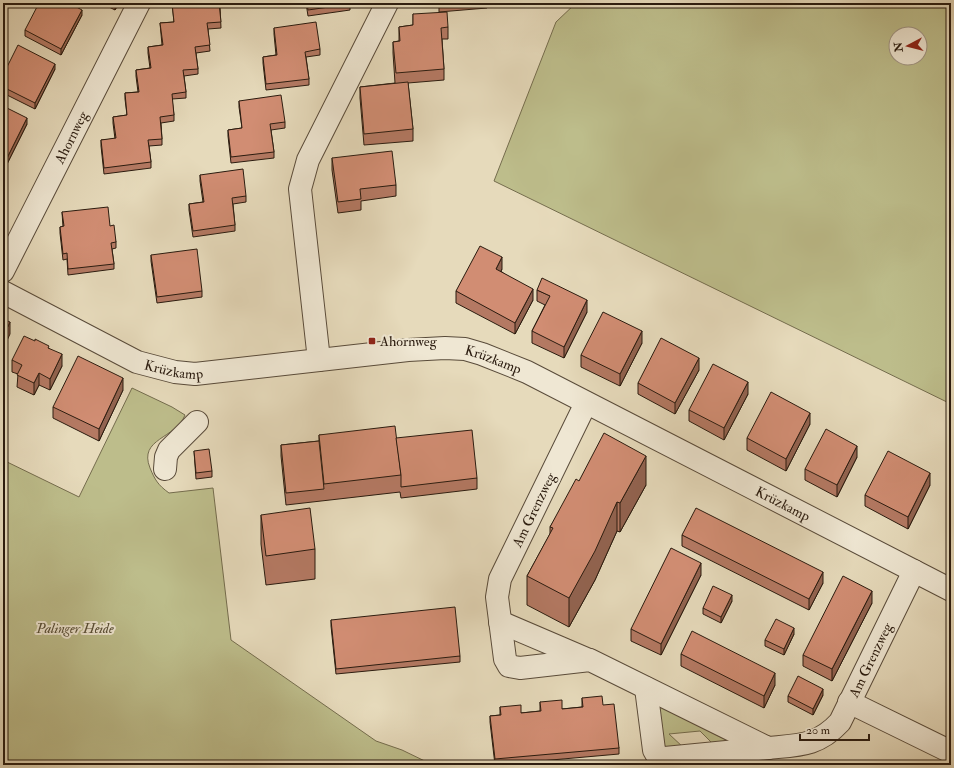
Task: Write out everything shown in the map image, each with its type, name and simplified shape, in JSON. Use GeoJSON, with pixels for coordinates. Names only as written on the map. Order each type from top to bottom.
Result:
{"type":"FeatureCollection","features":[{"type":"Feature","properties":{"kind":"street","name":"Ahornweg"},"geometry":{"type":"LineString","coordinates":[[3,271],[139,3]]}},
{"type":"Feature","properties":{"kind":"street"},"geometry":{"type":"LineString","coordinates":[[319,360],[300,189],[308,160],[387,3]]}},
{"type":"Feature","properties":{"kind":"street","name":"Krüzkamp"},"geometry":{"type":"LineString","coordinates":[[3,292],[137,362],[176,372],[195,374],[408,350],[445,348],[465,350],[482,354],[527,372],[951,590]]}},
{"type":"Feature","properties":{"kind":"street","name":"Am Grenzweg"},"geometry":{"type":"LineString","coordinates":[[586,403],[500,580],[497,597],[505,659],[509,666],[520,668],[590,660]]}},
{"type":"Feature","properties":{"kind":"street"},"geometry":{"type":"LineString","coordinates":[[165,469],[166,457],[169,450],[197,422]]}},
{"type":"Feature","properties":{"kind":"street","name":"Am Grenzweg"},"geometry":{"type":"LineString","coordinates":[[646,688],[654,750],[658,757],[665,758],[799,745],[819,740],[831,732],[840,722],[914,571]]}},
{"type":"Feature","properties":{"kind":"street"},"geometry":{"type":"LineString","coordinates":[[500,622],[590,660],[768,748]]}},
{"type":"Feature","properties":{"kind":"street"},"geometry":{"type":"LineString","coordinates":[[849,702],[951,752]]}},
{"type":"Feature","properties":{"kind":"green space"},"geometry":{"type":"Polygon","coordinates":[[[576,3],[951,3],[951,404],[494,181],[556,22],[576,3]]]}},
{"type":"Feature","properties":{"kind":"green space","name":"Palinger Heide"},"geometry":{"type":"Polygon","coordinates":[[[132,388],[172,407],[185,415],[174,429],[153,444],[149,450],[148,458],[150,468],[159,485],[169,493],[213,488],[231,640],[376,741],[402,750],[433,765],[3,765],[3,460],[79,497],[132,388]]]}},
{"type":"Feature","properties":{"kind":"green space"},"geometry":{"type":"Polygon","coordinates":[[[659,705],[728,739],[729,742],[714,745],[700,731],[669,734],[684,748],[662,747],[659,705]]]}},
{"type":"Feature","properties":{"kind":"building"},"geometry":{"type":"Polygon","coordinates":[[[39,3],[69,3],[82,10],[61,49],[25,30],[39,3]]]}},
{"type":"Feature","properties":{"kind":"building"},"geometry":{"type":"Polygon","coordinates":[[[172,3],[219,3],[221,22],[207,23],[210,45],[195,47],[198,69],[183,70],[186,92],[172,94],[174,115],[160,117],[162,139],[148,140],[151,162],[104,168],[101,140],[116,138],[113,117],[127,115],[125,93],[139,92],[136,70],[151,68],[148,47],[163,45],[160,23],[174,22],[172,3]]]}},
{"type":"Feature","properties":{"kind":"building"},"geometry":{"type":"Polygon","coordinates":[[[307,3],[350,3],[350,4],[308,10],[307,3]]]}},
{"type":"Feature","properties":{"kind":"building"},"geometry":{"type":"Polygon","coordinates":[[[447,12],[448,27],[441,28],[444,69],[396,73],[393,42],[400,41],[399,27],[413,25],[413,14],[447,12]]]}},
{"type":"Feature","properties":{"kind":"building"},"geometry":{"type":"Polygon","coordinates":[[[316,22],[320,49],[305,52],[309,79],[266,84],[263,57],[277,55],[274,28],[316,22]]]}},
{"type":"Feature","properties":{"kind":"building"},"geometry":{"type":"Polygon","coordinates":[[[18,45],[55,64],[35,103],[3,87],[3,75],[18,45]]]}},
{"type":"Feature","properties":{"kind":"building"},"geometry":{"type":"Polygon","coordinates":[[[408,82],[413,129],[364,134],[360,87],[408,82]]]}},
{"type":"Feature","properties":{"kind":"building"},"geometry":{"type":"Polygon","coordinates":[[[281,95],[285,122],[270,124],[274,152],[231,157],[228,130],[242,128],[239,101],[281,95]]]}},
{"type":"Feature","properties":{"kind":"building"},"geometry":{"type":"Polygon","coordinates":[[[3,106],[27,118],[7,158],[3,156],[3,106]]]}},
{"type":"Feature","properties":{"kind":"building"},"geometry":{"type":"Polygon","coordinates":[[[392,151],[396,185],[360,189],[361,199],[338,202],[332,158],[392,151]]]}},
{"type":"Feature","properties":{"kind":"building"},"geometry":{"type":"Polygon","coordinates":[[[243,169],[246,196],[232,198],[235,225],[193,231],[189,204],[204,202],[200,175],[243,169]]]}},
{"type":"Feature","properties":{"kind":"building"},"geometry":{"type":"Polygon","coordinates":[[[108,207],[110,226],[114,225],[116,242],[111,243],[114,264],[68,269],[67,253],[63,254],[60,227],[64,226],[62,212],[108,207]]]}},
{"type":"Feature","properties":{"kind":"building"},"geometry":{"type":"Polygon","coordinates":[[[480,246],[502,257],[496,269],[533,289],[515,323],[456,291],[480,246]]]}},
{"type":"Feature","properties":{"kind":"building"},"geometry":{"type":"Polygon","coordinates":[[[197,249],[202,291],[157,297],[151,255],[197,249]]]}},
{"type":"Feature","properties":{"kind":"building"},"geometry":{"type":"Polygon","coordinates":[[[542,278],[587,300],[564,347],[532,331],[550,296],[537,290],[542,278]]]}},
{"type":"Feature","properties":{"kind":"building"},"geometry":{"type":"Polygon","coordinates":[[[603,312],[642,331],[620,374],[581,355],[603,312]]]}},
{"type":"Feature","properties":{"kind":"building"},"geometry":{"type":"Polygon","coordinates":[[[3,319],[10,322],[3,337],[3,319]]]}},
{"type":"Feature","properties":{"kind":"building"},"geometry":{"type":"Polygon","coordinates":[[[24,336],[35,341],[35,339],[49,346],[48,348],[62,354],[50,379],[39,373],[34,383],[17,375],[22,365],[12,360],[24,336]]]}},
{"type":"Feature","properties":{"kind":"building"},"geometry":{"type":"Polygon","coordinates":[[[661,338],[699,358],[675,403],[638,383],[661,338]]]}},
{"type":"Feature","properties":{"kind":"building"},"geometry":{"type":"Polygon","coordinates":[[[78,356],[123,378],[99,429],[53,407],[78,356]]]}},
{"type":"Feature","properties":{"kind":"building"},"geometry":{"type":"Polygon","coordinates":[[[713,364],[748,382],[724,428],[689,410],[713,364]]]}},
{"type":"Feature","properties":{"kind":"building"},"geometry":{"type":"Polygon","coordinates":[[[771,392],[810,413],[786,459],[747,438],[771,392]]]}},
{"type":"Feature","properties":{"kind":"building"},"geometry":{"type":"Polygon","coordinates":[[[395,426],[401,475],[324,484],[319,435],[395,426]]]}},
{"type":"Feature","properties":{"kind":"building"},"geometry":{"type":"Polygon","coordinates":[[[826,429],[857,446],[837,485],[805,469],[826,429]]]}},
{"type":"Feature","properties":{"kind":"building"},"geometry":{"type":"Polygon","coordinates":[[[472,430],[477,478],[401,487],[401,475],[396,438],[472,430]]]}},
{"type":"Feature","properties":{"kind":"building"},"geometry":{"type":"Polygon","coordinates":[[[604,433],[646,456],[620,503],[617,502],[595,551],[569,598],[527,576],[553,528],[550,527],[576,479],[579,481],[604,433]]]}},
{"type":"Feature","properties":{"kind":"building"},"geometry":{"type":"Polygon","coordinates":[[[319,441],[324,489],[286,493],[281,445],[319,441]]]}},
{"type":"Feature","properties":{"kind":"building"},"geometry":{"type":"Polygon","coordinates":[[[209,449],[212,471],[196,473],[194,451],[209,449]]]}},
{"type":"Feature","properties":{"kind":"building"},"geometry":{"type":"Polygon","coordinates":[[[888,451],[930,473],[908,517],[865,495],[888,451]]]}},
{"type":"Feature","properties":{"kind":"building"},"geometry":{"type":"Polygon","coordinates":[[[310,508],[315,549],[266,556],[261,515],[310,508]]]}},
{"type":"Feature","properties":{"kind":"building"},"geometry":{"type":"Polygon","coordinates":[[[696,508],[823,572],[809,599],[682,535],[696,508]]]}},
{"type":"Feature","properties":{"kind":"building"},"geometry":{"type":"Polygon","coordinates":[[[951,534],[951,541],[948,539],[951,534]]]}},
{"type":"Feature","properties":{"kind":"building"},"geometry":{"type":"Polygon","coordinates":[[[671,548],[701,563],[661,644],[631,629],[671,548]]]}},
{"type":"Feature","properties":{"kind":"building"},"geometry":{"type":"Polygon","coordinates":[[[843,576],[872,591],[832,669],[803,655],[843,576]]]}},
{"type":"Feature","properties":{"kind":"building"},"geometry":{"type":"Polygon","coordinates":[[[713,586],[732,595],[721,617],[703,608],[713,586]]]}},
{"type":"Feature","properties":{"kind":"building"},"geometry":{"type":"Polygon","coordinates":[[[455,607],[460,656],[336,669],[331,620],[455,607]]]}},
{"type":"Feature","properties":{"kind":"building"},"geometry":{"type":"Polygon","coordinates":[[[776,619],[794,628],[784,649],[765,640],[776,619]]]}},
{"type":"Feature","properties":{"kind":"building"},"geometry":{"type":"Polygon","coordinates":[[[692,631],[775,673],[764,696],[681,654],[692,631]]]}},
{"type":"Feature","properties":{"kind":"building"},"geometry":{"type":"Polygon","coordinates":[[[798,676],[823,689],[813,709],[788,696],[798,676]]]}},
{"type":"Feature","properties":{"kind":"building"},"geometry":{"type":"Polygon","coordinates":[[[602,696],[603,705],[614,704],[619,748],[495,759],[490,716],[501,715],[500,707],[521,705],[521,713],[541,711],[540,702],[562,700],[562,709],[583,707],[582,698],[602,696]]]}},
{"type":"Feature","properties":{"kind":"place","name":"Ahornweg"},"geometry":{"type":"Point","coordinates":[372,341]}}]}
